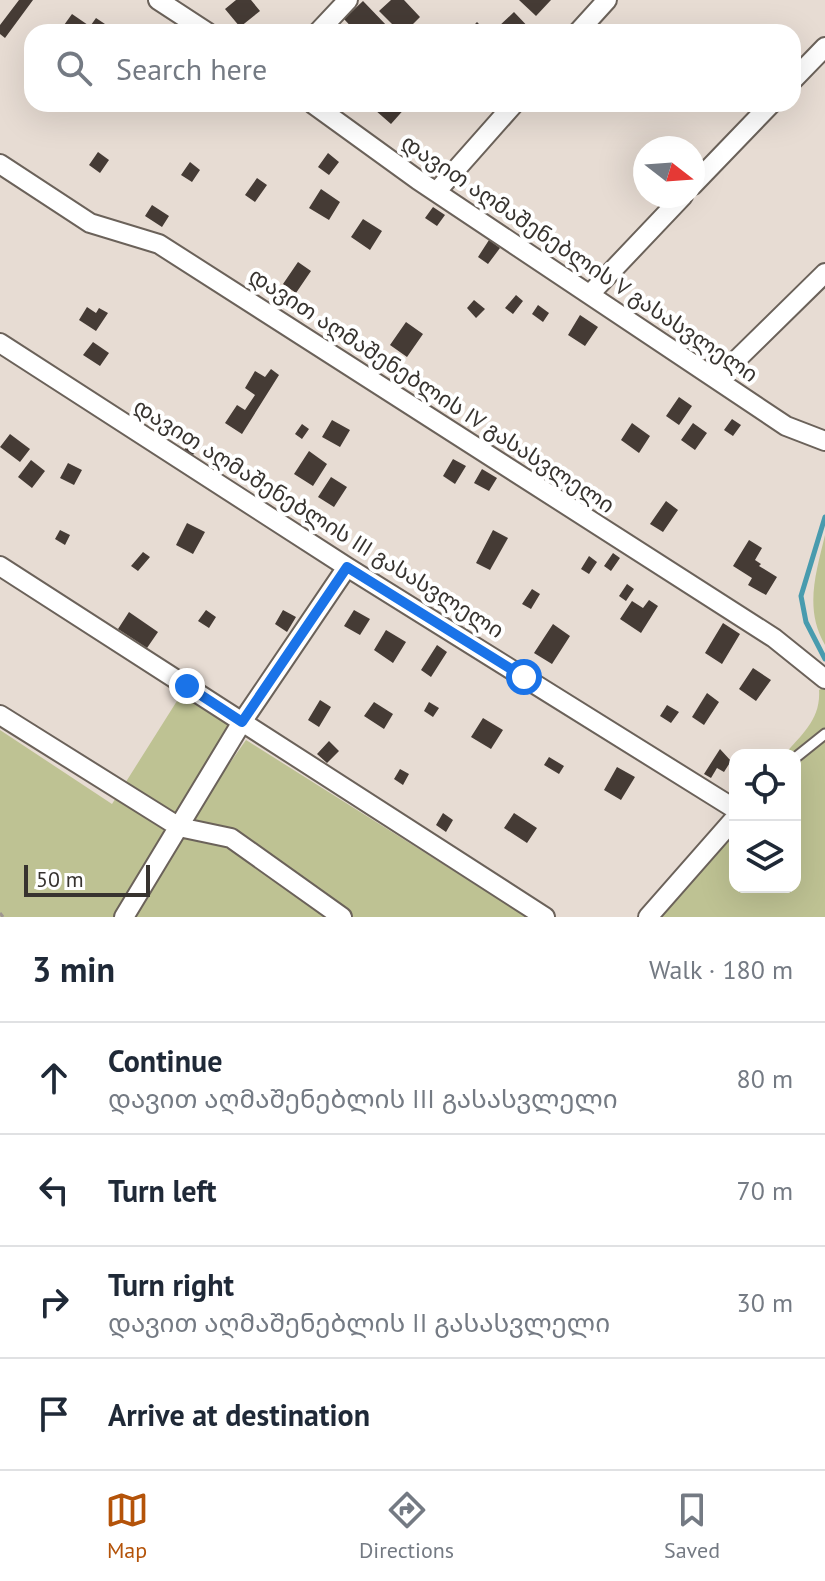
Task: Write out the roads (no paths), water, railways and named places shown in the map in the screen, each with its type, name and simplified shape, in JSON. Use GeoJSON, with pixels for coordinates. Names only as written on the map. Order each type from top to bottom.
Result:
{"type":"FeatureCollection","features":[{"type":"Feature","properties":{"kind":"street"},"geometry":{"type":"LineString","coordinates":[[158,0],[195,24]]}},
{"type":"Feature","properties":{"kind":"street"},"geometry":{"type":"LineString","coordinates":[[326,24],[348,0]]}},
{"type":"Feature","properties":{"kind":"street"},"geometry":{"type":"LineString","coordinates":[[585,24],[607,0]]}},
{"type":"Feature","properties":{"kind":"street"},"geometry":{"type":"LineString","coordinates":[[801,72],[825,47]]}},
{"type":"Feature","properties":{"kind":"street","name":"დავით აღმაშენებლის V გასასვლელი"},"geometry":{"type":"LineString","coordinates":[[324,112],[786,426],[825,441]]}},
{"type":"Feature","properties":{"kind":"street"},"geometry":{"type":"LineString","coordinates":[[437,191],[507,112]]}},
{"type":"Feature","properties":{"kind":"street"},"geometry":{"type":"LineString","coordinates":[[705,173],[763,112]]}},
{"type":"Feature","properties":{"kind":"street","name":"დავით აღმაშენებლის IV გასასვლელი"},"geometry":{"type":"LineString","coordinates":[[0,164],[90,223],[159,244],[774,638],[825,679]]}},
{"type":"Feature","properties":{"kind":"street"},"geometry":{"type":"LineString","coordinates":[[590,294],[672,208]]}},
{"type":"Feature","properties":{"kind":"street"},"geometry":{"type":"LineString","coordinates":[[717,379],[825,273]]}},
{"type":"Feature","properties":{"kind":"street","name":"დავით აღმაშენებლის III გასასვლელი"},"geometry":{"type":"LineString","coordinates":[[0,343],[347,567],[729,805]]}},
{"type":"Feature","properties":{"kind":"street"},"geometry":{"type":"LineString","coordinates":[[0,566],[545,917]]}},
{"type":"Feature","properties":{"kind":"street"},"geometry":{"type":"LineString","coordinates":[[124,917],[242,722],[347,567]]}},
{"type":"Feature","properties":{"kind":"street"},"geometry":{"type":"LineString","coordinates":[[0,715],[179,827],[231,838],[342,917]]}},
{"type":"Feature","properties":{"kind":"street"},"geometry":{"type":"LineString","coordinates":[[648,917],[732,821]]}},
{"type":"Feature","properties":{"kind":"lane"},"geometry":{"type":"LineString","coordinates":[[801,752],[825,734]]}},
{"type":"Feature","properties":{"kind":"waterway"},"geometry":{"type":"LineString","coordinates":[[825,517],[801,596],[806,622],[825,659]]}}]}
